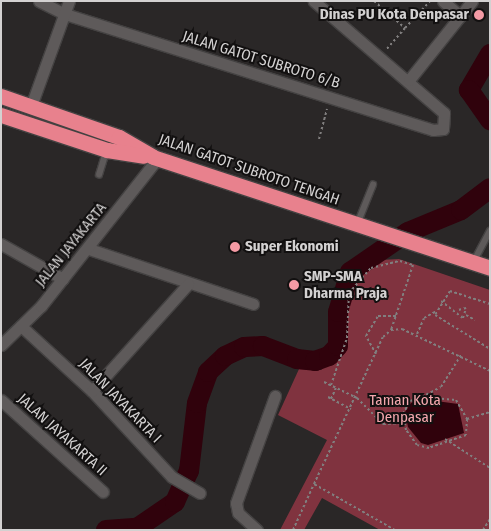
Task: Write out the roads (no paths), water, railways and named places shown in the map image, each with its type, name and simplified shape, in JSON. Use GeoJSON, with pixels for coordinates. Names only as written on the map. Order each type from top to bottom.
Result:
{"type":"FeatureCollection","features":[{"type":"Feature","properties":{"kind":"highway","name":"JALAN GATOT SUBROTO TENGAH"},"geometry":{"type":"LineString","coordinates":[[1,96],[119,137],[156,158],[490,268]]}},
{"type":"Feature","properties":{"kind":"highway"},"geometry":{"type":"LineString","coordinates":[[1,115],[107,150],[156,158]]}},
{"type":"Feature","properties":{"kind":"street","name":"JALAN GATOT SUBROTO 6/B"},"geometry":{"type":"LineString","coordinates":[[38,1],[65,14],[433,130],[446,124],[444,113],[409,80]]}},
{"type":"Feature","properties":{"kind":"street"},"geometry":{"type":"LineString","coordinates":[[31,106],[70,1]]}},
{"type":"Feature","properties":{"kind":"street"},"geometry":{"type":"LineString","coordinates":[[314,1],[409,80],[472,1]]}},
{"type":"Feature","properties":{"kind":"street"},"geometry":{"type":"LineString","coordinates":[[443,1],[460,16]]}},
{"type":"Feature","properties":{"kind":"street","name":"JALAN JAYAKARTA"},"geometry":{"type":"LineString","coordinates":[[1,345],[21,326],[89,249],[156,158]]}},
{"type":"Feature","properties":{"kind":"street"},"geometry":{"type":"LineString","coordinates":[[1,244],[63,279]]}},
{"type":"Feature","properties":{"kind":"street"},"geometry":{"type":"LineString","coordinates":[[89,249],[188,284],[253,304]]}},
{"type":"Feature","properties":{"kind":"street"},"geometry":{"type":"LineString","coordinates":[[92,391],[188,284]]}},
{"type":"Feature","properties":{"kind":"street","name":"JALAN JAYAKARTA I"},"geometry":{"type":"LineString","coordinates":[[21,326],[92,391],[175,480],[195,491]]}},
{"type":"Feature","properties":{"kind":"street"},"geometry":{"type":"LineString","coordinates":[[257,530],[238,513],[236,503],[275,396]]}},
{"type":"Feature","properties":{"kind":"street","name":"JALAN JAYAKARTA II"},"geometry":{"type":"LineString","coordinates":[[1,400],[102,492]]}},
{"type":"Feature","properties":{"kind":"lane"},"geometry":{"type":"LineString","coordinates":[[99,175],[107,150]]}},
{"type":"Feature","properties":{"kind":"lane"},"geometry":{"type":"LineString","coordinates":[[357,225],[373,185]]}},
{"type":"Feature","properties":{"kind":"lane"},"geometry":{"type":"LineString","coordinates":[[473,263],[490,231]]}},
{"type":"Feature","properties":{"kind":"waterway"},"geometry":{"type":"LineString","coordinates":[[490,54],[469,90],[490,120]]}},
{"type":"Feature","properties":{"kind":"waterway"},"geometry":{"type":"LineString","coordinates":[[106,530],[137,528],[175,502],[189,471],[197,403],[208,372],[225,356],[244,347],[263,346],[297,359],[315,361],[329,356],[338,346],[338,312],[350,272],[408,232],[461,210],[490,188]]}},
{"type":"Feature","properties":{"kind":"place","name":"Dinas PU Kota Denpasar"},"geometry":{"type":"Point","coordinates":[479,15]}},
{"type":"Feature","properties":{"kind":"place","name":"Super Ekonomi"},"geometry":{"type":"Point","coordinates":[235,247]}},
{"type":"Feature","properties":{"kind":"place","name":"SMP-SMA Dharma Praja"},"geometry":{"type":"Point","coordinates":[294,285]}},
{"type":"Feature","properties":{"kind":"park label","name":"Taman Kota Denpasar"},"geometry":{"type":"Point","coordinates":[405,408]}}]}
